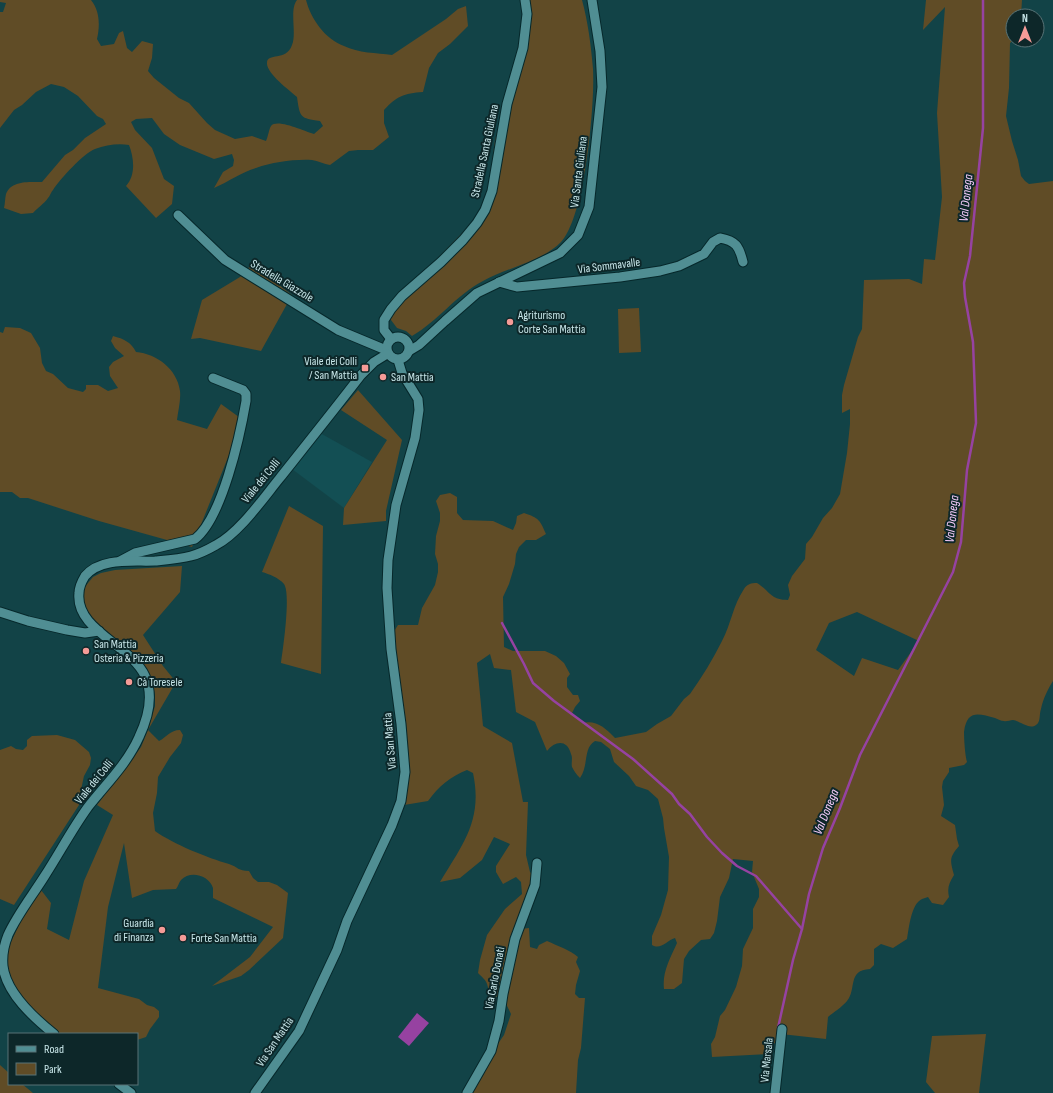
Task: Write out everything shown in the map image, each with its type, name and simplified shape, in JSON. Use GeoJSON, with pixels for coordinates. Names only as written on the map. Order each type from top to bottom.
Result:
{"type":"FeatureCollection","features":[{"type":"Feature","properties":{"kind":"street","name":"Stradella Santa Giuliana"},"geometry":{"type":"LineString","coordinates":[[391,339],[384,330],[384,320],[391,309],[402,296],[463,240],[477,223],[485,210],[492,191],[507,104],[523,48],[527,14],[525,0]]}},
{"type":"Feature","properties":{"kind":"street","name":"Via Santa Giuliana"},"geometry":{"type":"LineString","coordinates":[[409,351],[420,345],[444,321],[477,293],[560,253],[578,235],[589,207],[602,87],[600,51],[592,0]]}},
{"type":"Feature","properties":{"kind":"street","name":"Stradella Giazzole"},"geometry":{"type":"LineString","coordinates":[[178,215],[225,260],[338,330],[387,352]]}},
{"type":"Feature","properties":{"kind":"street","name":"Via Sommavalle"},"geometry":{"type":"LineString","coordinates":[[499,282],[517,287],[620,277],[660,271],[679,266],[704,254],[713,242],[720,238],[729,240],[735,244],[740,250],[743,262]]}},
{"type":"Feature","properties":{"kind":"street"},"geometry":{"type":"LineString","coordinates":[[396,337],[401,338],[407,342],[409,351],[405,357],[398,360],[390,357],[387,352],[388,342],[396,337]]}},
{"type":"Feature","properties":{"kind":"street","name":"Viale dei Colli"},"geometry":{"type":"LineString","coordinates":[[53,1033],[31,1014],[12,991],[6,979],[3,967],[3,956],[8,936],[88,808],[128,758],[139,738],[148,713],[150,697],[147,681],[141,669],[126,653],[98,631],[83,614],[79,599],[81,583],[85,576],[97,567],[119,562],[157,561],[191,556],[218,545],[237,528],[263,499],[361,375],[387,352]]}},
{"type":"Feature","properties":{"kind":"street","name":"Via San Mattia"},"geometry":{"type":"LineString","coordinates":[[255,1093],[299,1032],[337,950],[347,921],[392,825],[401,801],[405,772],[401,724],[391,649],[387,588],[388,560],[396,505],[415,438],[419,410],[418,399],[402,373],[398,360]]}},
{"type":"Feature","properties":{"kind":"street","name":"Viale dei Colli"},"geometry":{"type":"LineString","coordinates":[[119,562],[135,553],[195,539],[201,534],[211,520],[227,479],[246,401],[246,394],[243,390],[213,378]]}},
{"type":"Feature","properties":{"kind":"street"},"geometry":{"type":"LineString","coordinates":[[0,612],[28,621],[67,630],[85,633],[98,631]]}},
{"type":"Feature","properties":{"kind":"street","name":"Via Carlo Donati"},"geometry":{"type":"LineString","coordinates":[[467,1093],[491,1051],[499,1021],[503,994],[515,939],[535,885],[537,864]]}},
{"type":"Feature","properties":{"kind":"street","name":"Via Marsala"},"geometry":{"type":"LineString","coordinates":[[775,1093],[782,1029]]}},
{"type":"Feature","properties":{"kind":"street"},"geometry":{"type":"LineString","coordinates":[[120,1085],[131,1093]]}},
{"type":"Feature","properties":{"kind":"shaded area"},"geometry":{"type":"Polygon","coordinates":[[[320,433],[372,462],[344,508],[292,469],[320,433]]]}},
{"type":"Feature","properties":{"kind":"shaded area"},"geometry":{"type":"Polygon","coordinates":[[[417,1013],[429,1023],[409,1046],[398,1037],[417,1013]]]}},
{"type":"Feature","properties":{"kind":"green space"},"geometry":{"type":"Polygon","coordinates":[[[0,0],[91,0],[98,14],[99,29],[97,39],[101,46],[114,44],[119,33],[123,31],[127,48],[132,52],[142,41],[153,44],[152,58],[148,71],[154,78],[179,98],[189,103],[215,130],[235,139],[252,136],[266,141],[270,127],[274,124],[285,124],[314,134],[323,126],[320,121],[308,119],[302,116],[297,97],[274,77],[270,72],[267,63],[270,58],[286,53],[292,45],[294,34],[293,15],[297,0],[306,0],[315,21],[331,39],[349,48],[368,52],[392,55],[446,19],[458,9],[466,6],[468,26],[450,44],[438,53],[429,68],[423,92],[401,96],[384,110],[384,123],[389,137],[373,150],[349,151],[330,165],[314,160],[269,164],[246,172],[214,188],[223,172],[233,166],[234,160],[232,154],[214,159],[180,145],[164,134],[152,118],[136,119],[131,122],[135,130],[152,148],[164,179],[174,186],[172,204],[156,218],[126,186],[133,172],[133,161],[129,145],[121,144],[103,146],[90,151],[66,173],[46,200],[33,213],[21,214],[4,208],[8,189],[16,184],[42,182],[65,155],[73,150],[85,138],[106,124],[103,119],[97,116],[78,96],[64,87],[51,84],[36,92],[14,110],[0,128],[0,12],[3,12],[6,3],[0,2],[0,0]]]}},
{"type":"Feature","properties":{"kind":"green space"},"geometry":{"type":"Polygon","coordinates":[[[523,0],[582,0],[590,42],[593,85],[587,159],[576,209],[569,229],[561,242],[553,249],[534,259],[492,276],[473,287],[412,336],[406,331],[397,328],[385,312],[468,227],[482,210],[488,193],[495,140],[510,87],[521,33],[523,0]]]}},
{"type":"Feature","properties":{"kind":"green space"},"geometry":{"type":"Polygon","coordinates":[[[926,0],[1022,0],[1022,8],[1005,8],[1005,48],[1010,48],[1009,88],[1006,116],[1021,176],[1029,184],[1053,181],[1053,681],[1043,702],[1039,722],[1033,726],[1027,726],[1013,720],[1002,721],[979,715],[971,716],[968,720],[964,732],[967,762],[964,765],[949,768],[949,772],[943,781],[942,787],[944,805],[941,816],[955,825],[959,846],[953,853],[951,859],[954,875],[949,886],[949,897],[943,905],[932,903],[928,897],[922,899],[915,906],[913,911],[907,939],[893,948],[881,944],[874,949],[874,965],[870,969],[863,970],[855,976],[852,991],[847,1001],[828,1017],[826,1039],[781,1034],[767,1054],[712,1057],[711,1044],[715,1037],[720,1016],[725,1010],[736,987],[742,966],[743,949],[753,928],[753,909],[759,897],[759,889],[752,872],[753,861],[733,859],[729,878],[720,897],[714,933],[710,939],[701,940],[689,951],[684,959],[682,983],[674,989],[664,989],[665,971],[677,943],[675,938],[661,946],[652,945],[652,936],[661,915],[668,890],[669,857],[663,818],[658,799],[648,790],[636,786],[629,776],[614,762],[610,749],[601,742],[595,741],[591,744],[587,752],[583,773],[580,778],[572,767],[572,756],[567,746],[560,743],[554,745],[547,751],[535,722],[516,712],[511,670],[494,668],[490,654],[477,663],[483,726],[512,743],[523,802],[528,802],[526,855],[530,872],[540,882],[520,929],[529,928],[530,947],[537,949],[539,945],[547,941],[568,950],[578,957],[576,962],[580,971],[575,994],[579,998],[585,998],[576,1093],[471,1093],[484,1074],[486,1061],[504,1035],[511,1014],[501,993],[496,997],[492,995],[486,981],[478,973],[480,960],[487,935],[505,909],[522,894],[521,882],[516,877],[503,884],[496,872],[496,866],[510,844],[494,837],[482,860],[460,878],[440,882],[463,843],[473,818],[475,790],[473,773],[467,770],[456,775],[436,791],[428,801],[404,805],[409,760],[404,724],[388,641],[398,625],[418,625],[422,608],[435,585],[438,572],[438,564],[435,554],[436,536],[440,521],[440,513],[436,501],[440,495],[450,493],[457,497],[457,513],[463,520],[493,521],[513,530],[517,516],[524,513],[533,516],[540,523],[546,534],[536,540],[526,540],[519,547],[509,584],[503,597],[504,647],[513,651],[545,651],[556,656],[564,663],[570,674],[567,678],[567,687],[573,695],[578,695],[580,701],[572,713],[582,723],[587,722],[596,724],[604,728],[615,738],[646,732],[671,716],[684,699],[690,694],[719,648],[737,601],[746,586],[757,583],[774,597],[782,600],[788,600],[790,595],[788,585],[792,576],[805,559],[806,544],[823,518],[832,508],[840,494],[850,424],[850,409],[842,413],[842,395],[858,337],[862,329],[864,280],[909,279],[922,284],[924,259],[935,260],[942,197],[937,113],[945,7],[923,30],[926,0]],[[857,612],[829,623],[816,650],[854,676],[862,658],[898,670],[919,641],[857,612]]]}},
{"type":"Feature","properties":{"kind":"green space"},"geometry":{"type":"Polygon","coordinates":[[[253,265],[292,295],[261,351],[200,338],[191,339],[202,300],[240,277],[253,265]]]}},
{"type":"Feature","properties":{"kind":"green space"},"geometry":{"type":"Polygon","coordinates":[[[639,308],[641,352],[619,353],[618,309],[639,308]]]}},
{"type":"Feature","properties":{"kind":"green space"},"geometry":{"type":"Polygon","coordinates":[[[5,327],[20,328],[31,333],[40,348],[42,363],[46,371],[53,374],[68,388],[83,392],[86,389],[86,385],[98,385],[108,391],[118,388],[110,376],[109,367],[113,362],[124,356],[115,348],[111,341],[113,336],[127,341],[136,352],[144,353],[158,359],[165,364],[175,376],[180,391],[177,420],[207,429],[221,404],[243,420],[192,547],[99,521],[28,498],[20,498],[12,492],[0,492],[0,332],[3,333],[5,327]]]}},
{"type":"Feature","properties":{"kind":"green space"},"geometry":{"type":"Polygon","coordinates":[[[358,390],[402,440],[386,511],[386,521],[343,525],[344,508],[387,440],[341,410],[358,390]]]}},
{"type":"Feature","properties":{"kind":"green space"},"geometry":{"type":"Polygon","coordinates":[[[289,506],[323,526],[321,674],[281,663],[287,610],[286,590],[284,584],[279,580],[262,572],[289,506]]]}},
{"type":"Feature","properties":{"kind":"green space"},"geometry":{"type":"Polygon","coordinates":[[[182,566],[180,592],[143,635],[163,666],[176,682],[148,730],[155,706],[153,686],[144,668],[132,652],[99,627],[92,619],[83,604],[83,589],[93,577],[101,573],[115,570],[182,566]]]}},
{"type":"Feature","properties":{"kind":"green space"},"geometry":{"type":"Polygon","coordinates":[[[148,730],[159,741],[171,732],[180,730],[183,735],[181,743],[170,757],[158,777],[157,793],[153,813],[155,831],[171,841],[191,850],[232,865],[240,870],[249,871],[253,878],[258,882],[269,882],[277,885],[288,893],[283,938],[241,976],[212,986],[250,957],[273,927],[213,898],[213,888],[211,884],[208,880],[199,875],[189,875],[185,877],[180,881],[176,889],[153,890],[132,898],[124,843],[108,907],[98,988],[139,999],[159,1011],[159,1017],[146,1037],[138,1040],[138,1033],[58,1033],[36,1016],[9,980],[6,959],[10,944],[21,921],[41,890],[51,903],[47,929],[69,940],[84,881],[113,815],[97,805],[141,747],[148,730]]]}},
{"type":"Feature","properties":{"kind":"green space"},"geometry":{"type":"Polygon","coordinates":[[[57,735],[75,740],[89,752],[91,758],[90,765],[84,776],[79,805],[14,905],[0,899],[0,750],[11,746],[16,749],[23,750],[27,746],[27,740],[32,736],[57,735]]]}},
{"type":"Feature","properties":{"kind":"green space"},"geometry":{"type":"Polygon","coordinates":[[[986,1034],[979,1093],[935,1093],[926,1082],[932,1036],[986,1034]]]}},
{"type":"Feature","properties":{"kind":"green space"},"geometry":{"type":"Polygon","coordinates":[[[0,1065],[8,1072],[8,1085],[23,1085],[33,1093],[0,1093],[0,1065]]]}},
{"type":"Feature","properties":{"kind":"waterway","name":"Val Donega"},"geometry":{"type":"LineString","coordinates":[[778,1028],[809,894],[823,848],[860,755],[953,572],[961,542],[967,470],[976,423],[973,342],[964,283],[970,256],[983,128],[983,0]]}},
{"type":"Feature","properties":{"kind":"waterway"},"geometry":{"type":"LineString","coordinates":[[502,623],[533,683],[554,701],[633,759],[672,794],[722,853],[737,866],[756,876],[802,929]]}},
{"type":"Feature","properties":{"kind":"place","name":"Agriturismo Corte San Mattia"},"geometry":{"type":"Point","coordinates":[510,322]}},
{"type":"Feature","properties":{"kind":"place","name":"Viale dei Colli / San Mattia"},"geometry":{"type":"Point","coordinates":[365,368]}},
{"type":"Feature","properties":{"kind":"place","name":"San Mattia"},"geometry":{"type":"Point","coordinates":[383,377]}},
{"type":"Feature","properties":{"kind":"place","name":"San Mattia Osteria & Pizzeria"},"geometry":{"type":"Point","coordinates":[86,651]}},
{"type":"Feature","properties":{"kind":"place","name":"Cà Toresele"},"geometry":{"type":"Point","coordinates":[129,682]}},
{"type":"Feature","properties":{"kind":"place","name":"Guardia di Finanza"},"geometry":{"type":"Point","coordinates":[162,930]}},
{"type":"Feature","properties":{"kind":"place","name":"Forte San Mattia"},"geometry":{"type":"Point","coordinates":[183,938]}}]}
